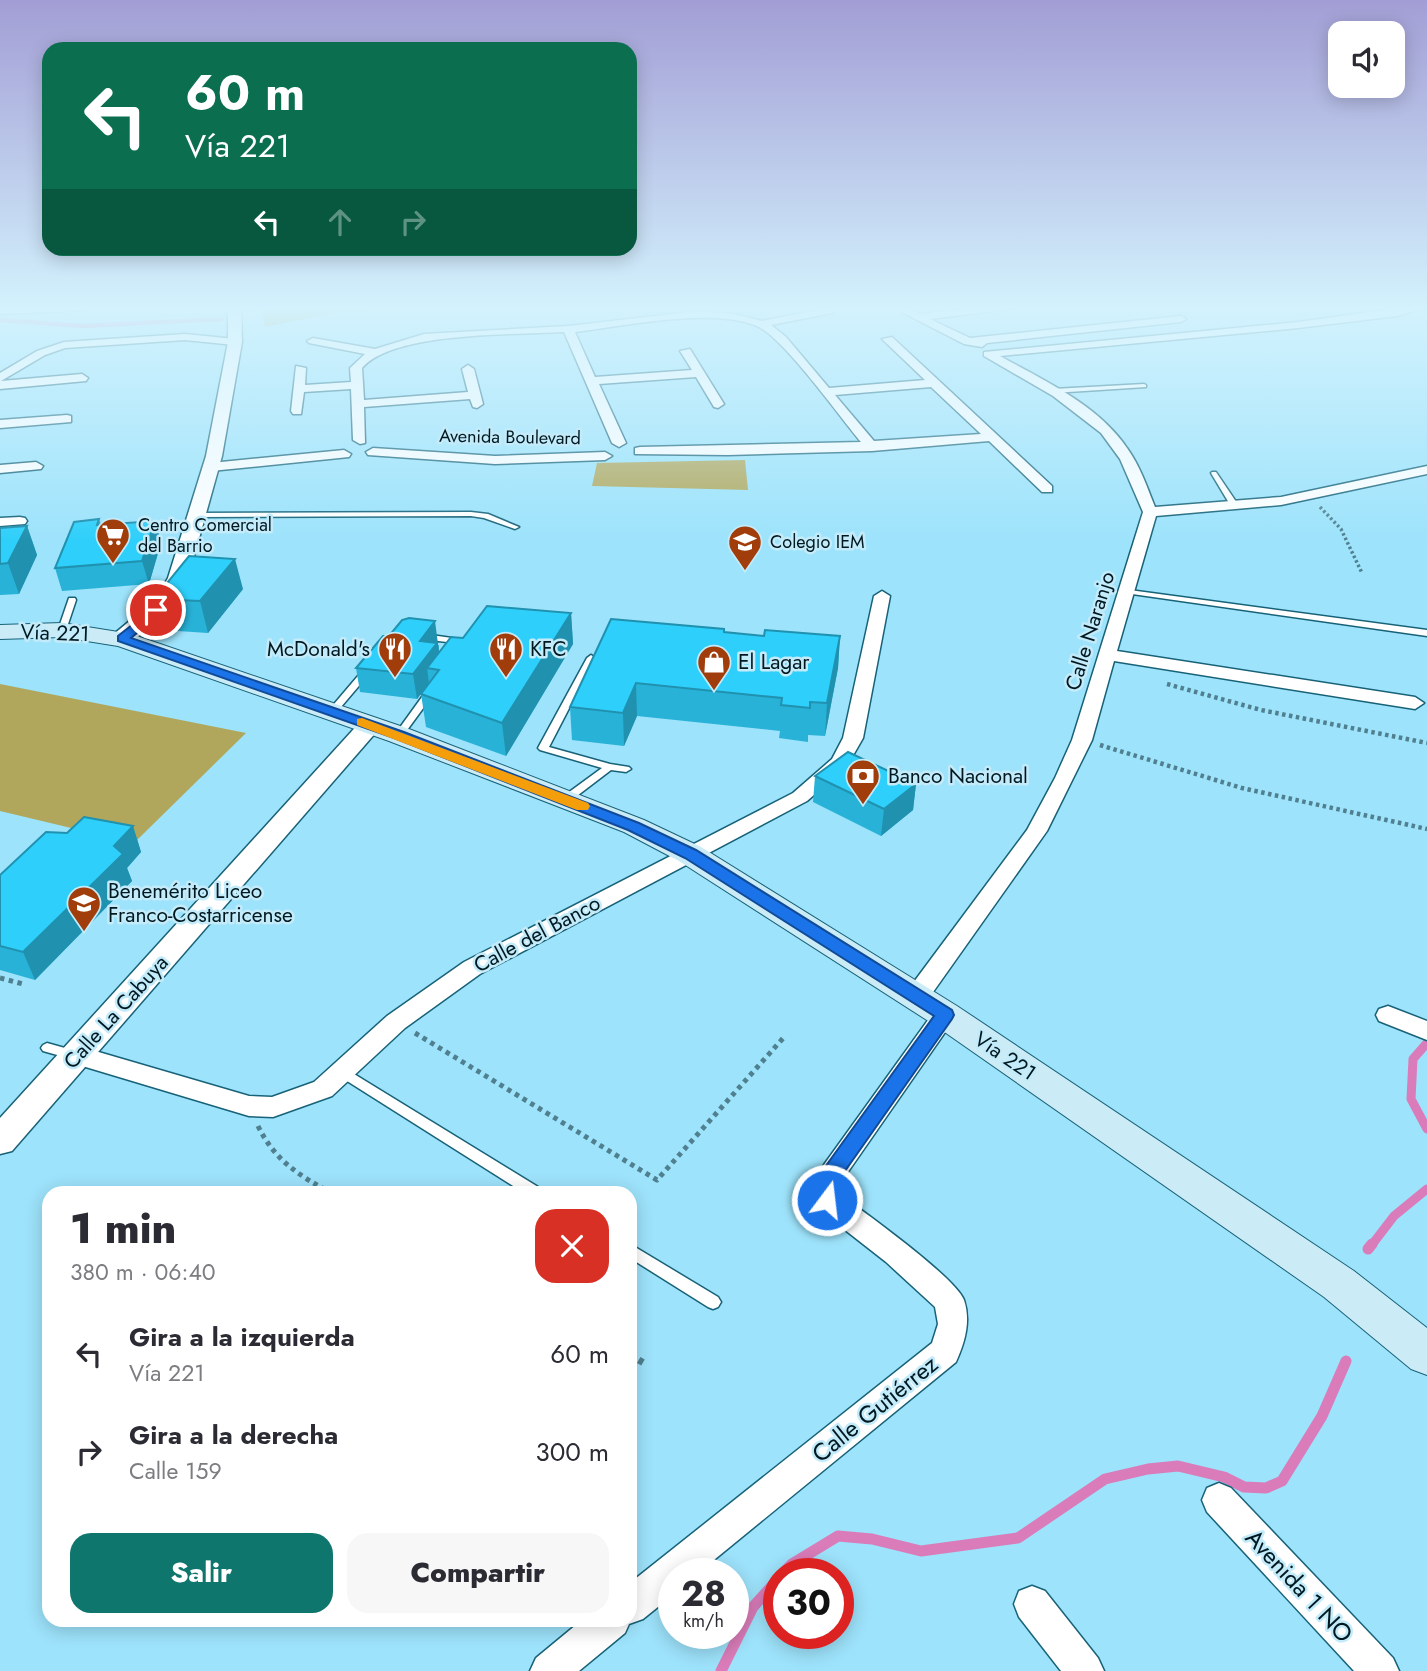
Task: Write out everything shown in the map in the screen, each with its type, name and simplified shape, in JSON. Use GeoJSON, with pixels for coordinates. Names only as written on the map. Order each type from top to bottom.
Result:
{"type":"FeatureCollection","features":[{"type":"Feature","properties":{"kind":"main road","name":"Vía 221"},"geometry":{"type":"LineString","coordinates":[[0,632],[62,630],[122,639],[399,735],[634,827],[690,854],[931,1005],[1423,1343]]}},
{"type":"Feature","properties":{"kind":"street"},"geometry":{"type":"LineString","coordinates":[[122,639],[151,616],[171,592],[178,578],[212,462],[226,385]]}},
{"type":"Feature","properties":{"kind":"street"},"geometry":{"type":"LineString","coordinates":[[297,411],[299,385]]}},
{"type":"Feature","properties":{"kind":"street"},"geometry":{"type":"LineString","coordinates":[[299,389],[356,385],[360,440]]}},
{"type":"Feature","properties":{"kind":"street"},"geometry":{"type":"LineString","coordinates":[[358,404],[475,399],[472,385]]}},
{"type":"Feature","properties":{"kind":"street"},"geometry":{"type":"LineString","coordinates":[[593,385],[618,443]]}},
{"type":"Feature","properties":{"kind":"street"},"geometry":{"type":"LineString","coordinates":[[706,385],[718,404]]}},
{"type":"Feature","properties":{"kind":"street"},"geometry":{"type":"LineString","coordinates":[[821,385],[872,447]]}},
{"type":"Feature","properties":{"kind":"street"},"geometry":{"type":"LineString","coordinates":[[827,392],[908,385]]}},
{"type":"Feature","properties":{"kind":"street"},"geometry":{"type":"LineString","coordinates":[[933,385],[1046,489]]}},
{"type":"Feature","properties":{"kind":"street"},"geometry":{"type":"LineString","coordinates":[[1042,385],[1115,440],[1123,451],[1150,512],[1235,506],[1310,496],[1427,470]]}},
{"type":"Feature","properties":{"kind":"street"},"geometry":{"type":"LineString","coordinates":[[0,424],[67,419]]}},
{"type":"Feature","properties":{"kind":"street"},"geometry":{"type":"LineString","coordinates":[[631,456],[636,446],[618,443],[609,445],[603,454],[631,456],[872,447],[990,437]]}},
{"type":"Feature","properties":{"kind":"street"},"geometry":{"type":"LineString","coordinates":[[212,462],[343,449],[360,440],[376,443],[376,449],[359,455],[343,449]]}},
{"type":"Feature","properties":{"kind":"street","name":"Avenida Boulevard"},"geometry":{"type":"LineString","coordinates":[[376,449],[495,460],[603,454]]}},
{"type":"Feature","properties":{"kind":"street"},"geometry":{"type":"LineString","coordinates":[[0,469],[36,466]]}},
{"type":"Feature","properties":{"kind":"street","name":"Calle Naranjo"},"geometry":{"type":"LineString","coordinates":[[931,1005],[1037,831],[1082,740],[1150,512]]}},
{"type":"Feature","properties":{"kind":"street"},"geometry":{"type":"LineString","coordinates":[[0,522],[20,521]]}},
{"type":"Feature","properties":{"kind":"street","name":"Calle del Banco"},"geometry":{"type":"LineString","coordinates":[[78,1055],[249,1106],[273,1107],[323,1089],[396,1022],[472,968],[800,797],[840,762],[856,726],[882,596]]}},
{"type":"Feature","properties":{"kind":"street"},"geometry":{"type":"LineString","coordinates":[[1106,655],[1415,703]]}},
{"type":"Feature","properties":{"kind":"street","name":"Calle La Cabuya"},"geometry":{"type":"LineString","coordinates":[[0,1141],[370,725]]}},
{"type":"Feature","properties":{"kind":"street","name":"Calle Gutiérrez"},"geometry":{"type":"LineString","coordinates":[[637,1600],[945,1352],[953,1324],[948,1301],[896,1253],[827,1200],[827,1180],[931,1005]]}},
{"type":"Feature","properties":{"kind":"street"},"geometry":{"type":"LineString","coordinates":[[1388,1015],[1427,1031]]}},
{"type":"Feature","properties":{"kind":"street","name":"Avenida 1 NO"},"geometry":{"type":"LineString","coordinates":[[1219,1500],[1380,1671]]}},
{"type":"Feature","properties":{"kind":"street"},"geometry":{"type":"LineString","coordinates":[[1032,1604],[1085,1671]]}},
{"type":"Feature","properties":{"kind":"street"},"geometry":{"type":"LineString","coordinates":[[549,1671],[603,1627]]}},
{"type":"Feature","properties":{"kind":"lane"},"geometry":{"type":"LineString","coordinates":[[1053,391],[1144,386]]}},
{"type":"Feature","properties":{"kind":"lane"},"geometry":{"type":"LineString","coordinates":[[1214,473],[1235,506]]}},
{"type":"Feature","properties":{"kind":"lane"},"geometry":{"type":"LineString","coordinates":[[197,515],[471,514],[515,527]]}},
{"type":"Feature","properties":{"kind":"lane"},"geometry":{"type":"LineString","coordinates":[[1125,591],[1427,633]]}},
{"type":"Feature","properties":{"kind":"lane"},"geometry":{"type":"LineString","coordinates":[[62,630],[72,600]]}},
{"type":"Feature","properties":{"kind":"lane"},"geometry":{"type":"LineString","coordinates":[[413,636],[449,640],[461,646],[460,651]]}},
{"type":"Feature","properties":{"kind":"lane"},"geometry":{"type":"LineString","coordinates":[[592,658],[543,748],[609,767],[626,769]]}},
{"type":"Feature","properties":{"kind":"lane"},"geometry":{"type":"LineString","coordinates":[[332,712],[375,662]]}},
{"type":"Feature","properties":{"kind":"lane"},"geometry":{"type":"LineString","coordinates":[[399,735],[437,683]]}},
{"type":"Feature","properties":{"kind":"lane"},"geometry":{"type":"LineString","coordinates":[[565,800],[609,767]]}},
{"type":"Feature","properties":{"kind":"lane"},"geometry":{"type":"LineString","coordinates":[[47,1048],[78,1055]]}},
{"type":"Feature","properties":{"kind":"lane"},"geometry":{"type":"LineString","coordinates":[[341,1071],[525,1186]]}},
{"type":"Feature","properties":{"kind":"lane"},"geometry":{"type":"LineString","coordinates":[[637,1254],[713,1302]]}},
{"type":"Feature","properties":{"kind":"path"},"geometry":{"type":"LineString","coordinates":[[1310,496],[1341,529],[1362,573]]}},
{"type":"Feature","properties":{"kind":"path"},"geometry":{"type":"LineString","coordinates":[[1155,681],[1261,710],[1427,743]]}},
{"type":"Feature","properties":{"kind":"path"},"geometry":{"type":"LineString","coordinates":[[1082,740],[1242,788],[1427,829]]}},
{"type":"Feature","properties":{"kind":"path"},"geometry":{"type":"LineString","coordinates":[[0,978],[23,984]]}},
{"type":"Feature","properties":{"kind":"path"},"geometry":{"type":"LineString","coordinates":[[396,1022],[657,1180],[785,1036]]}},
{"type":"Feature","properties":{"kind":"path"},"geometry":{"type":"LineString","coordinates":[[249,1106],[268,1150],[289,1169],[319,1186]]}},
{"type":"Feature","properties":{"kind":"path"},"geometry":{"type":"LineString","coordinates":[[637,1359],[644,1363]]}},
{"type":"Feature","properties":{"kind":"shaded area"},"geometry":{"type":"Polygon","coordinates":[[[745,460],[748,490],[592,486],[597,463],[745,460]]]}},
{"type":"Feature","properties":{"kind":"shaded area"},"geometry":{"type":"Polygon","coordinates":[[[0,684],[246,733],[134,843],[0,811],[0,684]]]}},
{"type":"Feature","properties":{"kind":"building"},"geometry":{"type":"Polygon","coordinates":[[[99,519],[97,525],[155,521],[142,561],[55,568],[74,522],[99,519]]]}},
{"type":"Feature","properties":{"kind":"building"},"geometry":{"type":"Polygon","coordinates":[[[27,526],[8,563],[0,564],[0,528],[27,526]]]}},
{"type":"Feature","properties":{"kind":"building"},"geometry":{"type":"Polygon","coordinates":[[[189,556],[235,559],[200,601],[154,599],[189,556]]]}},
{"type":"Feature","properties":{"kind":"building"},"geometry":{"type":"Polygon","coordinates":[[[487,606],[571,613],[502,723],[421,694],[439,670],[427,668],[451,637],[463,638],[487,606]]]}},
{"type":"Feature","properties":{"kind":"building"},"geometry":{"type":"Polygon","coordinates":[[[409,618],[435,621],[420,641],[437,643],[413,674],[356,668],[383,636],[389,636],[402,620],[409,618]]]}},
{"type":"Feature","properties":{"kind":"building"},"geometry":{"type":"Polygon","coordinates":[[[611,619],[724,629],[724,632],[764,636],[765,630],[840,636],[827,703],[810,702],[810,708],[781,705],[782,698],[636,683],[623,713],[570,707],[611,619]]]}},
{"type":"Feature","properties":{"kind":"building"},"geometry":{"type":"Polygon","coordinates":[[[848,752],[916,784],[884,809],[815,776],[848,752]]]}},
{"type":"Feature","properties":{"kind":"building"},"geometry":{"type":"Polygon","coordinates":[[[84,817],[133,826],[114,846],[123,854],[23,952],[0,946],[0,875],[46,832],[67,833],[84,817]]]}},
{"type":"Feature","properties":{"kind":"waterway"},"geometry":{"type":"LineString","coordinates":[[1427,1043],[1413,1059],[1411,1099],[1427,1129]]}},
{"type":"Feature","properties":{"kind":"waterway"},"geometry":{"type":"LineString","coordinates":[[1371,1246],[1394,1216],[1427,1189]]}},
{"type":"Feature","properties":{"kind":"waterway"},"geometry":{"type":"LineString","coordinates":[[1368,1249],[1372,1244]]}},
{"type":"Feature","properties":{"kind":"waterway"},"geometry":{"type":"LineString","coordinates":[[802,1558],[838,1536],[872,1539],[921,1551],[1018,1538],[1105,1479],[1148,1469],[1178,1466],[1224,1477],[1244,1487],[1266,1488],[1282,1481],[1322,1416],[1346,1361]]}},
{"type":"Feature","properties":{"kind":"waterway"},"geometry":{"type":"LineString","coordinates":[[721,1671],[753,1607],[763,1596]]}},
{"type":"Feature","properties":{"kind":"slow traffic"},"geometry":{"type":"LineString","coordinates":[[362,722],[582,806]]}},
{"type":"Feature","properties":{"kind":"place","name":"Centro Comercial del Barrio"},"geometry":{"type":"Point","coordinates":[113,565]}},
{"type":"Feature","properties":{"kind":"place","name":"Colegio IEM"},"geometry":{"type":"Point","coordinates":[745,572]}},
{"type":"Feature","properties":{"kind":"place","name":"McDonald's"},"geometry":{"type":"Point","coordinates":[395,679]}},
{"type":"Feature","properties":{"kind":"place","name":"KFC"},"geometry":{"type":"Point","coordinates":[506,679]}},
{"type":"Feature","properties":{"kind":"place","name":"El Lagar"},"geometry":{"type":"Point","coordinates":[714,692]}},
{"type":"Feature","properties":{"kind":"place","name":"Banco Nacional"},"geometry":{"type":"Point","coordinates":[863,806]}},
{"type":"Feature","properties":{"kind":"place","name":"Benemérito Liceo Franco-Costarricense"},"geometry":{"type":"Point","coordinates":[84,933]}},
{"type":"Feature","properties":{"kind":"route"},"geometry":{"type":"LineString","coordinates":[[156,610],[122,639],[399,735],[634,827],[690,854],[945,1015],[827,1180],[827,1200]]}}]}
